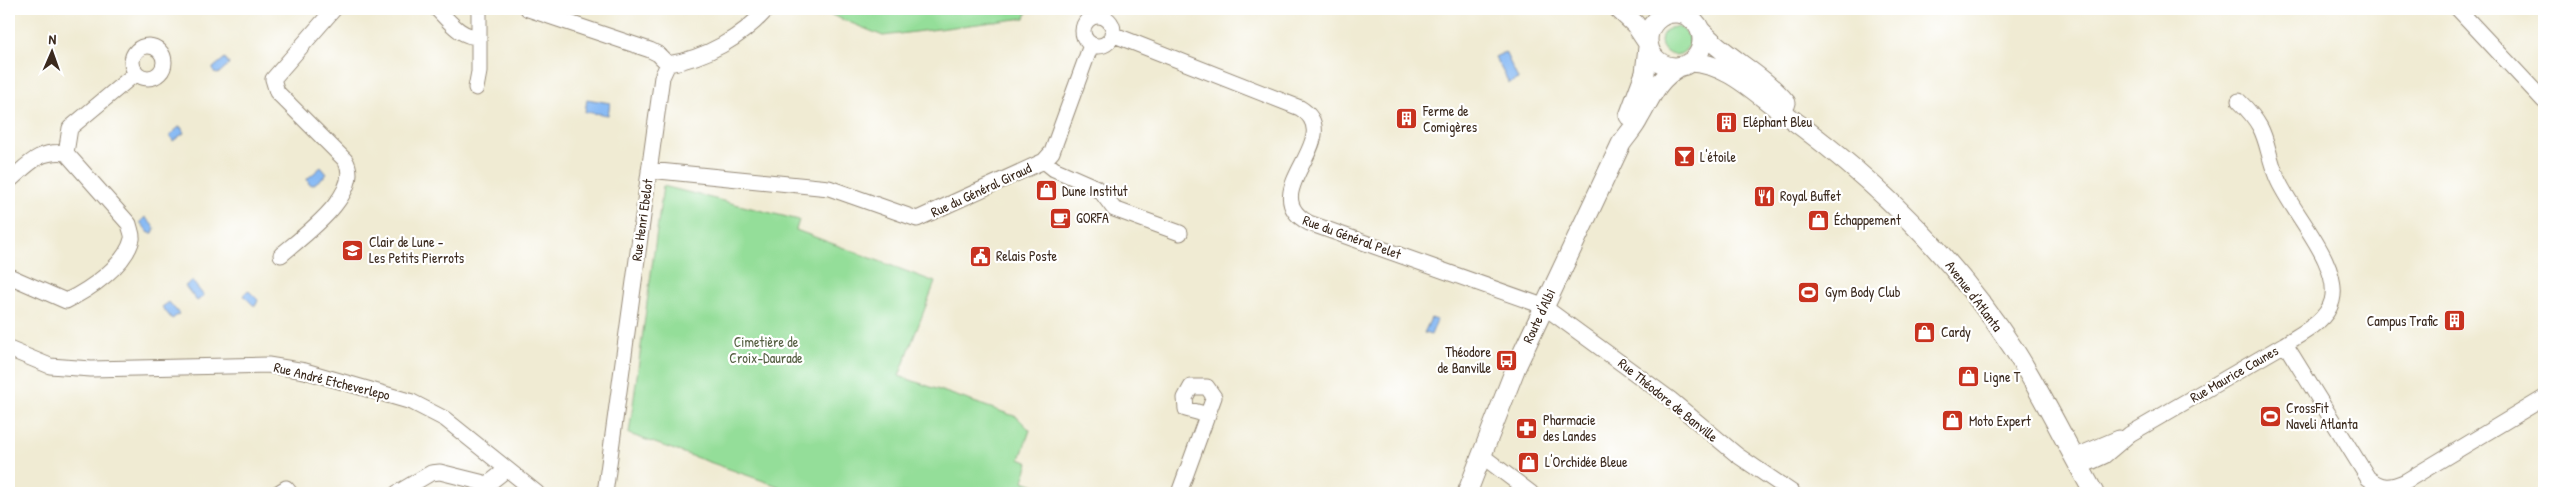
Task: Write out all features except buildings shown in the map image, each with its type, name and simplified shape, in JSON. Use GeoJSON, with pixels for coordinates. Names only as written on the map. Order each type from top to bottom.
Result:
{"type":"FeatureCollection","features":[{"type":"Feature","properties":{"kind":"main road"},"geometry":{"type":"LineString","coordinates":[[1619,9],[1635,24],[1656,60],[1669,66],[1685,64],[1698,54],[1702,45],[1699,21],[1681,13],[1630,9]]}},
{"type":"Feature","properties":{"kind":"main road"},"geometry":{"type":"LineString","coordinates":[[1648,45],[1650,27],[1666,13]]}},
{"type":"Feature","properties":{"kind":"main road","name":"Avenue d'Atlanta"},"geometry":{"type":"LineString","coordinates":[[1699,21],[1719,49],[1745,66],[1782,98],[1811,133]]}},
{"type":"Feature","properties":{"kind":"main road","name":"Route d'Albi"},"geometry":{"type":"LineString","coordinates":[[1467,493],[1516,367],[1543,306],[1621,144],[1645,73],[1648,45]]}},
{"type":"Feature","properties":{"kind":"main road","name":"Route d'Albi"},"geometry":{"type":"LineString","coordinates":[[1621,144],[1638,120],[1656,86],[1666,75],[1685,64]]}},
{"type":"Feature","properties":{"kind":"main road","name":"Avenue d'Atlanta"},"geometry":{"type":"LineString","coordinates":[[1685,64],[1721,68],[1811,133],[1864,176],[1908,217],[1945,258],[1986,309],[2012,347],[2094,493]]}},
{"type":"Feature","properties":{"kind":"street"},"geometry":{"type":"LineString","coordinates":[[282,255],[320,221],[349,184],[350,168],[345,160],[277,92],[273,79],[334,9]]}},
{"type":"Feature","properties":{"kind":"street"},"geometry":{"type":"LineString","coordinates":[[438,9],[457,30],[471,37],[479,37]]}},
{"type":"Feature","properties":{"kind":"street"},"geometry":{"type":"LineString","coordinates":[[476,88],[479,72],[479,9]]}},
{"type":"Feature","properties":{"kind":"street"},"geometry":{"type":"LineString","coordinates":[[528,9],[650,50],[658,54],[668,64],[689,61],[721,46],[755,22],[767,9]]}},
{"type":"Feature","properties":{"kind":"street"},"geometry":{"type":"LineString","coordinates":[[2458,9],[2544,101]]}},
{"type":"Feature","properties":{"kind":"street"},"geometry":{"type":"LineString","coordinates":[[1098,16],[1106,19],[1112,26],[1112,34],[1104,45],[1091,45],[1085,39],[1082,31],[1089,19],[1098,16]]}},
{"type":"Feature","properties":{"kind":"street","name":"Rue du Général Pelet"},"geometry":{"type":"LineString","coordinates":[[1112,34],[1300,108],[1310,114],[1316,128],[1292,186],[1289,199],[1292,210],[1297,217],[1309,223],[1543,306]]}},
{"type":"Feature","properties":{"kind":"street","name":"Rue du Général Giraud"},"geometry":{"type":"LineString","coordinates":[[649,170],[829,188],[917,219],[1044,161],[1052,152],[1091,45]]}},
{"type":"Feature","properties":{"kind":"street","name":"Rue Henri Ebelot"},"geometry":{"type":"LineString","coordinates":[[605,493],[660,87],[668,64]]}},
{"type":"Feature","properties":{"kind":"street"},"geometry":{"type":"LineString","coordinates":[[66,153],[70,128],[136,73]]}},
{"type":"Feature","properties":{"kind":"street"},"geometry":{"type":"LineString","coordinates":[[2239,101],[2261,126],[2278,178],[2332,276],[2334,287],[2332,301],[2322,319],[2285,344]]}},
{"type":"Feature","properties":{"kind":"street"},"geometry":{"type":"LineString","coordinates":[[9,181],[39,155],[53,151],[66,153],[129,224],[132,238],[125,257],[86,291],[66,301],[9,276]]}},
{"type":"Feature","properties":{"kind":"street"},"geometry":{"type":"LineString","coordinates":[[1044,161],[1054,169],[1095,187],[1102,192],[1114,209],[1180,233]]}},
{"type":"Feature","properties":{"kind":"street","name":"Rue Théodore de Banville"},"geometry":{"type":"LineString","coordinates":[[1543,306],[1656,388],[1737,455],[1793,493]]}},
{"type":"Feature","properties":{"kind":"street","name":"Rue Maurice Caunes"},"geometry":{"type":"LineString","coordinates":[[2077,462],[2104,456],[2130,434],[2285,344],[2368,478],[2379,486],[2392,487],[2406,481],[2544,398]]}},
{"type":"Feature","properties":{"kind":"street","name":"Rue André Etcheverlepo"},"geometry":{"type":"LineString","coordinates":[[9,349],[50,366],[91,369],[225,365],[284,366],[412,402],[445,419],[537,493]]}},
{"type":"Feature","properties":{"kind":"street"},"geometry":{"type":"LineString","coordinates":[[1179,493],[1208,415],[1214,397],[1207,387],[1191,387],[1185,398],[1186,409],[1208,415]]}},
{"type":"Feature","properties":{"kind":"street"},"geometry":{"type":"LineString","coordinates":[[1482,455],[1531,493]]}},
{"type":"Feature","properties":{"kind":"street"},"geometry":{"type":"LineString","coordinates":[[397,493],[431,473],[440,472],[488,484],[507,468]]}},
{"type":"Feature","properties":{"kind":"street"},"geometry":{"type":"LineString","coordinates":[[278,493],[286,488],[290,493]]}},
{"type":"Feature","properties":{"kind":"green space"},"geometry":{"type":"Polygon","coordinates":[[[817,9],[1028,9],[1025,18],[883,36],[817,9]]]}},
{"type":"Feature","properties":{"kind":"green space"},"geometry":{"type":"Polygon","coordinates":[[[1675,27],[1685,31],[1689,41],[1685,51],[1675,55],[1665,51],[1661,41],[1665,31],[1675,27]]]}},
{"type":"Feature","properties":{"kind":"green space","name":"Cimetière de Croix-Daurade"},"geometry":{"type":"Polygon","coordinates":[[[663,186],[799,220],[796,230],[935,282],[899,376],[1017,417],[1030,430],[1020,459],[1029,463],[1023,481],[1058,493],[798,493],[629,434],[663,186]]]}},
{"type":"Feature","properties":{"kind":"water"},"geometry":{"type":"Polygon","coordinates":[[[1505,52],[1518,79],[1509,83],[1495,57],[1505,52]]]}},
{"type":"Feature","properties":{"kind":"water"},"geometry":{"type":"Polygon","coordinates":[[[225,58],[229,64],[218,74],[214,73],[213,68],[225,58]]]}},
{"type":"Feature","properties":{"kind":"water"},"geometry":{"type":"Polygon","coordinates":[[[587,99],[610,103],[608,115],[585,112],[587,99]]]}},
{"type":"Feature","properties":{"kind":"water"},"geometry":{"type":"Polygon","coordinates":[[[181,127],[184,133],[173,141],[170,135],[181,127]]]}},
{"type":"Feature","properties":{"kind":"water"},"geometry":{"type":"Polygon","coordinates":[[[321,167],[327,174],[313,185],[309,184],[307,179],[321,167]]]}},
{"type":"Feature","properties":{"kind":"water"},"geometry":{"type":"Polygon","coordinates":[[[145,217],[155,228],[153,233],[149,233],[140,222],[145,217]]]}},
{"type":"Feature","properties":{"kind":"water"},"geometry":{"type":"Polygon","coordinates":[[[192,281],[204,296],[197,301],[185,286],[192,281]]]}},
{"type":"Feature","properties":{"kind":"water"},"geometry":{"type":"Polygon","coordinates":[[[248,290],[258,300],[256,305],[253,305],[243,295],[248,290]]]}},
{"type":"Feature","properties":{"kind":"water"},"geometry":{"type":"Polygon","coordinates":[[[169,302],[179,314],[172,319],[162,307],[169,302]]]}},
{"type":"Feature","properties":{"kind":"water"},"geometry":{"type":"Polygon","coordinates":[[[1431,318],[1437,320],[1431,335],[1424,333],[1431,318]]]}},
{"type":"Feature","properties":{"kind":"place","name":"Ferme de Comigères"},"geometry":{"type":"Point","coordinates":[1407,119]}},
{"type":"Feature","properties":{"kind":"place","name":"Eléphant Bleu"},"geometry":{"type":"Point","coordinates":[1727,122]}},
{"type":"Feature","properties":{"kind":"place","name":"L'étoile"},"geometry":{"type":"Point","coordinates":[1684,157]}},
{"type":"Feature","properties":{"kind":"place","name":"Dune Institut"},"geometry":{"type":"Point","coordinates":[1046,191]}},
{"type":"Feature","properties":{"kind":"place","name":"Royal Buffet"},"geometry":{"type":"Point","coordinates":[1764,196]}},
{"type":"Feature","properties":{"kind":"place","name":"GORFA"},"geometry":{"type":"Point","coordinates":[1060,218]}},
{"type":"Feature","properties":{"kind":"place","name":"Échappement"},"geometry":{"type":"Point","coordinates":[1818,220]}},
{"type":"Feature","properties":{"kind":"place","name":"Clair de Lune - Les Petits Pierrots"},"geometry":{"type":"Point","coordinates":[353,250]}},
{"type":"Feature","properties":{"kind":"place","name":"Relais Poste"},"geometry":{"type":"Point","coordinates":[980,256]}},
{"type":"Feature","properties":{"kind":"place","name":"Gym Body Club"},"geometry":{"type":"Point","coordinates":[1809,292]}},
{"type":"Feature","properties":{"kind":"place","name":"Campus Trafic"},"geometry":{"type":"Point","coordinates":[2454,321]}},
{"type":"Feature","properties":{"kind":"place","name":"Cardy"},"geometry":{"type":"Point","coordinates":[1925,332]}},
{"type":"Feature","properties":{"kind":"place","name":"Théodore de Banville"},"geometry":{"type":"Point","coordinates":[1507,360]}},
{"type":"Feature","properties":{"kind":"place","name":"Ligne T"},"geometry":{"type":"Point","coordinates":[1968,377]}},
{"type":"Feature","properties":{"kind":"place","name":"CrossFit Naveli Atlanta"},"geometry":{"type":"Point","coordinates":[2270,416]}},
{"type":"Feature","properties":{"kind":"place","name":"Moto Expert"},"geometry":{"type":"Point","coordinates":[1953,421]}},
{"type":"Feature","properties":{"kind":"place","name":"Pharmacie des Landes"},"geometry":{"type":"Point","coordinates":[1527,428]}},
{"type":"Feature","properties":{"kind":"place","name":"L'Orchidée Bleue"},"geometry":{"type":"Point","coordinates":[1529,462]}}]}
